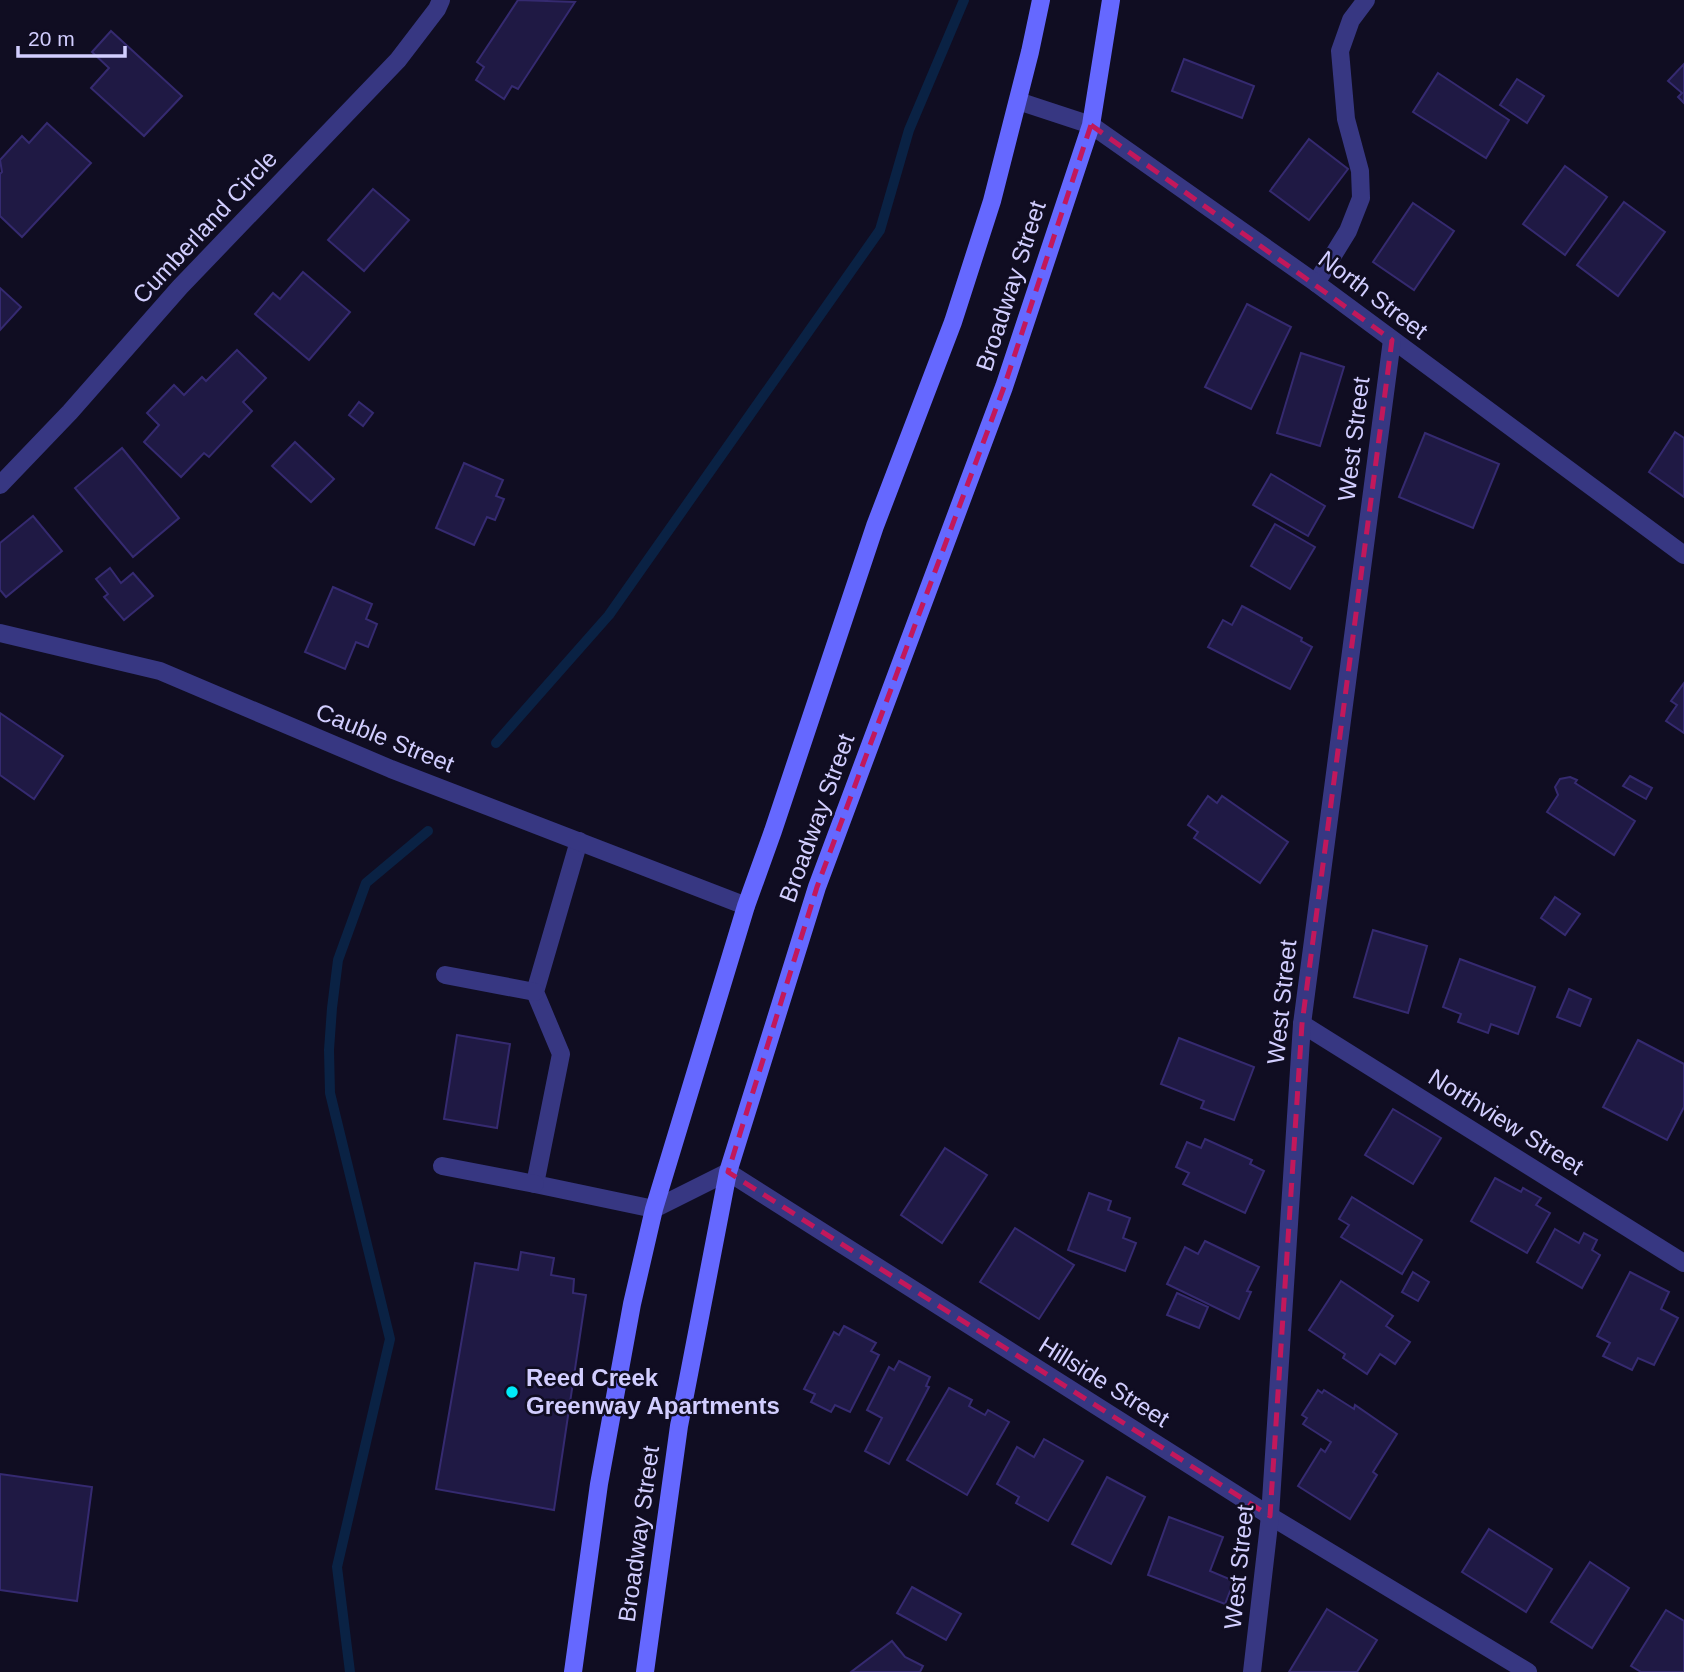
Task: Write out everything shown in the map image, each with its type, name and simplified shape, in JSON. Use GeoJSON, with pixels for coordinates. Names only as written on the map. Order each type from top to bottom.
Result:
{"type":"FeatureCollection","features":[{"type":"Feature","properties":{"kind":"main road","name":"Broadway Street"},"geometry":{"type":"LineString","coordinates":[[573,1672],[598,1484],[632,1304],[654,1209],[746,906],[774,831],[875,526],[953,322],[992,201],[1041,0]]}},
{"type":"Feature","properties":{"kind":"main road","name":"Broadway Street"},"geometry":{"type":"LineString","coordinates":[[645,1672],[679,1426],[728,1172],[817,887],[1004,387],[1091,125],[1111,0]]}},
{"type":"Feature","properties":{"kind":"street","name":"Cumberland Circle"},"geometry":{"type":"LineString","coordinates":[[0,485],[70,412],[180,287],[398,60],[441,0]]}},
{"type":"Feature","properties":{"kind":"street"},"geometry":{"type":"LineString","coordinates":[[1316,283],[1348,231],[1361,198],[1360,171],[1346,119],[1340,51],[1351,20],[1366,0]]}},
{"type":"Feature","properties":{"kind":"street","name":"North Street"},"geometry":{"type":"LineString","coordinates":[[1018,101],[1091,125],[1316,283],[1684,555]]}},
{"type":"Feature","properties":{"kind":"street","name":"West Street"},"geometry":{"type":"LineString","coordinates":[[1252,1672],[1270,1516],[1302,1024],[1392,340]]}},
{"type":"Feature","properties":{"kind":"street","name":"Cauble Street"},"geometry":{"type":"LineString","coordinates":[[0,633],[160,671],[391,769],[746,906]]}},
{"type":"Feature","properties":{"kind":"street"},"geometry":{"type":"LineString","coordinates":[[535,1184],[561,1054],[535,992],[579,841]]}},
{"type":"Feature","properties":{"kind":"street"},"geometry":{"type":"LineString","coordinates":[[445,975],[535,992]]}},
{"type":"Feature","properties":{"kind":"street","name":"Northview Street"},"geometry":{"type":"LineString","coordinates":[[1302,1024],[1684,1263]]}},
{"type":"Feature","properties":{"kind":"street"},"geometry":{"type":"LineString","coordinates":[[442,1166],[654,1209],[728,1172]]}},
{"type":"Feature","properties":{"kind":"street","name":"Hillside Street"},"geometry":{"type":"LineString","coordinates":[[728,1172],[1270,1516],[1528,1672]]}},
{"type":"Feature","properties":{"kind":"highlighted area"},"geometry":{"type":"Polygon","coordinates":[[[1091,125],[1392,340],[1302,1024],[1270,1516],[728,1172],[817,887],[1004,387],[1091,125]]]}},
{"type":"Feature","properties":{"kind":"building"},"geometry":{"type":"Polygon","coordinates":[[[518,0],[575,2],[518,89],[512,86],[504,99],[476,80],[484,67],[477,62],[518,0]]]}},
{"type":"Feature","properties":{"kind":"building"},"geometry":{"type":"Polygon","coordinates":[[[111,31],[182,96],[144,136],[91,88],[109,68],[92,52],[111,31]]]}},
{"type":"Feature","properties":{"kind":"building"},"geometry":{"type":"Polygon","coordinates":[[[1184,59],[1254,86],[1242,118],[1172,91],[1184,59]]]}},
{"type":"Feature","properties":{"kind":"building"},"geometry":{"type":"Polygon","coordinates":[[[1684,64],[1684,103],[1678,97],[1682,93],[1668,81],[1684,64]]]}},
{"type":"Feature","properties":{"kind":"building"},"geometry":{"type":"Polygon","coordinates":[[[1438,73],[1509,120],[1486,158],[1413,112],[1438,73]]]}},
{"type":"Feature","properties":{"kind":"building"},"geometry":{"type":"Polygon","coordinates":[[[1517,79],[1544,96],[1527,123],[1500,105],[1517,79]]]}},
{"type":"Feature","properties":{"kind":"building"},"geometry":{"type":"Polygon","coordinates":[[[47,123],[91,163],[22,237],[0,216],[0,160],[22,136],[29,143],[47,123]]]}},
{"type":"Feature","properties":{"kind":"building"},"geometry":{"type":"Polygon","coordinates":[[[1309,139],[1348,169],[1309,220],[1270,191],[1309,139]]]}},
{"type":"Feature","properties":{"kind":"building"},"geometry":{"type":"Polygon","coordinates":[[[1565,166],[1607,197],[1565,255],[1523,224],[1565,166]]]}},
{"type":"Feature","properties":{"kind":"building"},"geometry":{"type":"Polygon","coordinates":[[[373,189],[409,220],[364,271],[328,240],[373,189]]]}},
{"type":"Feature","properties":{"kind":"building"},"geometry":{"type":"Polygon","coordinates":[[[1624,202],[1665,232],[1618,296],[1577,265],[1624,202]]]}},
{"type":"Feature","properties":{"kind":"building"},"geometry":{"type":"Polygon","coordinates":[[[1413,203],[1454,231],[1414,290],[1373,262],[1413,203]]]}},
{"type":"Feature","properties":{"kind":"building"},"geometry":{"type":"Polygon","coordinates":[[[303,272],[350,312],[309,360],[255,314],[273,293],[280,299],[303,272]]]}},
{"type":"Feature","properties":{"kind":"building"},"geometry":{"type":"Polygon","coordinates":[[[0,288],[21,307],[0,330],[0,288]]]}},
{"type":"Feature","properties":{"kind":"building"},"geometry":{"type":"Polygon","coordinates":[[[1247,304],[1291,327],[1251,409],[1205,387],[1247,304]]]}},
{"type":"Feature","properties":{"kind":"building"},"geometry":{"type":"Polygon","coordinates":[[[237,350],[266,378],[243,402],[252,411],[209,457],[204,453],[181,477],[144,442],[159,425],[147,413],[174,385],[184,395],[202,377],[206,381],[237,350]]]}},
{"type":"Feature","properties":{"kind":"building"},"geometry":{"type":"Polygon","coordinates":[[[1301,353],[1344,367],[1320,446],[1277,433],[1301,353]]]}},
{"type":"Feature","properties":{"kind":"building"},"geometry":{"type":"Polygon","coordinates":[[[359,402],[373,413],[363,426],[349,415],[359,402]]]}},
{"type":"Feature","properties":{"kind":"building"},"geometry":{"type":"Polygon","coordinates":[[[1675,432],[1684,438],[1684,497],[1649,472],[1675,432]]]}},
{"type":"Feature","properties":{"kind":"building"},"geometry":{"type":"Polygon","coordinates":[[[1425,433],[1499,464],[1473,528],[1399,497],[1425,433]]]}},
{"type":"Feature","properties":{"kind":"building"},"geometry":{"type":"Polygon","coordinates":[[[295,442],[334,479],[311,502],[272,466],[295,442]]]}},
{"type":"Feature","properties":{"kind":"building"},"geometry":{"type":"Polygon","coordinates":[[[122,448],[179,518],[133,557],[75,488],[122,448]]]}},
{"type":"Feature","properties":{"kind":"building"},"geometry":{"type":"Polygon","coordinates":[[[464,463],[503,480],[496,496],[504,499],[495,520],[487,517],[474,545],[436,528],[464,463]]]}},
{"type":"Feature","properties":{"kind":"building"},"geometry":{"type":"Polygon","coordinates":[[[1271,474],[1325,506],[1308,536],[1253,505],[1271,474]]]}},
{"type":"Feature","properties":{"kind":"building"},"geometry":{"type":"Polygon","coordinates":[[[33,516],[62,551],[6,597],[0,590],[0,543],[33,516]]]}},
{"type":"Feature","properties":{"kind":"building"},"geometry":{"type":"Polygon","coordinates":[[[1275,524],[1315,547],[1290,589],[1251,566],[1275,524]]]}},
{"type":"Feature","properties":{"kind":"building"},"geometry":{"type":"Polygon","coordinates":[[[110,568],[121,583],[133,573],[153,596],[124,620],[104,597],[108,594],[96,579],[110,568]]]}},
{"type":"Feature","properties":{"kind":"building"},"geometry":{"type":"Polygon","coordinates":[[[333,587],[372,604],[366,619],[377,624],[368,647],[356,642],[345,669],[305,652],[333,587]]]}},
{"type":"Feature","properties":{"kind":"building"},"geometry":{"type":"Polygon","coordinates":[[[1242,606],[1302,638],[1301,641],[1312,647],[1290,689],[1208,647],[1223,620],[1232,625],[1242,606]]]}},
{"type":"Feature","properties":{"kind":"building"},"geometry":{"type":"Polygon","coordinates":[[[1684,683],[1684,733],[1666,721],[1677,705],[1671,701],[1684,683]]]}},
{"type":"Feature","properties":{"kind":"building"},"geometry":{"type":"Polygon","coordinates":[[[0,713],[63,756],[34,799],[0,775],[0,713]]]}},
{"type":"Feature","properties":{"kind":"building"},"geometry":{"type":"Polygon","coordinates":[[[1630,776],[1652,788],[1646,799],[1623,786],[1630,776]]]}},
{"type":"Feature","properties":{"kind":"building"},"geometry":{"type":"Polygon","coordinates":[[[1570,777],[1577,780],[1575,783],[1635,821],[1614,855],[1547,812],[1558,795],[1555,787],[1560,779],[1570,777]]]}},
{"type":"Feature","properties":{"kind":"building"},"geometry":{"type":"Polygon","coordinates":[[[1208,796],[1217,803],[1222,796],[1288,842],[1260,883],[1194,838],[1198,832],[1188,825],[1208,796]]]}},
{"type":"Feature","properties":{"kind":"building"},"geometry":{"type":"Polygon","coordinates":[[[1555,897],[1580,914],[1565,935],[1541,918],[1555,897]]]}},
{"type":"Feature","properties":{"kind":"building"},"geometry":{"type":"Polygon","coordinates":[[[1373,930],[1427,946],[1408,1013],[1354,997],[1373,930]]]}},
{"type":"Feature","properties":{"kind":"building"},"geometry":{"type":"Polygon","coordinates":[[[1460,959],[1535,987],[1518,1034],[1491,1024],[1488,1033],[1458,1022],[1461,1014],[1443,1007],[1460,959]]]}},
{"type":"Feature","properties":{"kind":"building"},"geometry":{"type":"Polygon","coordinates":[[[1569,989],[1591,999],[1580,1026],[1557,1017],[1569,989]]]}},
{"type":"Feature","properties":{"kind":"building"},"geometry":{"type":"Polygon","coordinates":[[[457,1035],[510,1044],[497,1128],[444,1119],[457,1035]]]}},
{"type":"Feature","properties":{"kind":"building"},"geometry":{"type":"Polygon","coordinates":[[[1179,1038],[1254,1067],[1234,1120],[1201,1108],[1204,1101],[1161,1084],[1179,1038]]]}},
{"type":"Feature","properties":{"kind":"building"},"geometry":{"type":"Polygon","coordinates":[[[1638,1040],[1684,1064],[1684,1107],[1667,1140],[1603,1107],[1638,1040]]]}},
{"type":"Feature","properties":{"kind":"building"},"geometry":{"type":"Polygon","coordinates":[[[1393,1109],[1441,1138],[1413,1184],[1365,1155],[1393,1109]]]}},
{"type":"Feature","properties":{"kind":"building"},"geometry":{"type":"Polygon","coordinates":[[[1205,1139],[1252,1160],[1250,1164],[1264,1171],[1245,1213],[1183,1184],[1189,1173],[1176,1167],[1187,1142],[1201,1148],[1205,1139]]]}},
{"type":"Feature","properties":{"kind":"building"},"geometry":{"type":"Polygon","coordinates":[[[945,1148],[987,1175],[942,1243],[901,1215],[945,1148]]]}},
{"type":"Feature","properties":{"kind":"building"},"geometry":{"type":"Polygon","coordinates":[[[1495,1178],[1521,1192],[1523,1188],[1541,1198],[1536,1205],[1550,1213],[1527,1253],[1471,1221],[1495,1178]]]}},
{"type":"Feature","properties":{"kind":"building"},"geometry":{"type":"Polygon","coordinates":[[[1089,1193],[1111,1201],[1108,1210],[1130,1218],[1123,1238],[1136,1243],[1125,1271],[1068,1250],[1089,1193]]]}},
{"type":"Feature","properties":{"kind":"building"},"geometry":{"type":"Polygon","coordinates":[[[1352,1197],[1422,1240],[1402,1274],[1341,1237],[1349,1225],[1339,1219],[1352,1197]]]}},
{"type":"Feature","properties":{"kind":"building"},"geometry":{"type":"Polygon","coordinates":[[[1015,1228],[1074,1265],[1039,1319],[980,1282],[1015,1228]]]}},
{"type":"Feature","properties":{"kind":"building"},"geometry":{"type":"Polygon","coordinates":[[[1555,1229],[1579,1243],[1584,1233],[1597,1240],[1592,1250],[1600,1255],[1582,1288],[1537,1262],[1555,1229]]]}},
{"type":"Feature","properties":{"kind":"building"},"geometry":{"type":"Polygon","coordinates":[[[1205,1241],[1259,1267],[1247,1291],[1251,1292],[1239,1319],[1167,1284],[1185,1247],[1198,1254],[1205,1241]]]}},
{"type":"Feature","properties":{"kind":"building","name":"Reed Creek Greenway Apartments"},"geometry":{"type":"Polygon","coordinates":[[[521,1252],[554,1258],[551,1275],[574,1279],[573,1293],[586,1295],[554,1510],[436,1489],[475,1263],[518,1270],[521,1252]]]}},
{"type":"Feature","properties":{"kind":"building"},"geometry":{"type":"Polygon","coordinates":[[[1413,1272],[1429,1282],[1418,1301],[1402,1292],[1413,1272]]]}},
{"type":"Feature","properties":{"kind":"building"},"geometry":{"type":"Polygon","coordinates":[[[1630,1272],[1669,1292],[1661,1309],[1678,1318],[1654,1365],[1638,1358],[1632,1370],[1603,1356],[1610,1343],[1597,1336],[1630,1272]]]}},
{"type":"Feature","properties":{"kind":"building"},"geometry":{"type":"Polygon","coordinates":[[[1341,1281],[1393,1316],[1386,1326],[1410,1342],[1395,1364],[1380,1354],[1367,1374],[1343,1358],[1345,1354],[1309,1330],[1341,1281]]]}},
{"type":"Feature","properties":{"kind":"building"},"geometry":{"type":"Polygon","coordinates":[[[1177,1293],[1208,1307],[1199,1328],[1167,1315],[1177,1293]]]}},
{"type":"Feature","properties":{"kind":"building"},"geometry":{"type":"Polygon","coordinates":[[[844,1326],[876,1343],[871,1351],[879,1355],[850,1412],[835,1405],[831,1412],[811,1402],[815,1394],[804,1389],[834,1332],[839,1335],[844,1326]]]}},
{"type":"Feature","properties":{"kind":"building"},"geometry":{"type":"Polygon","coordinates":[[[899,1361],[930,1377],[926,1386],[929,1387],[889,1464],[865,1451],[882,1418],[867,1410],[889,1367],[894,1370],[899,1361]]]}},
{"type":"Feature","properties":{"kind":"building"},"geometry":{"type":"Polygon","coordinates":[[[949,1388],[972,1400],[969,1406],[985,1415],[988,1410],[1009,1422],[967,1495],[907,1460],[949,1388]]]}},
{"type":"Feature","properties":{"kind":"building"},"geometry":{"type":"Polygon","coordinates":[[[1318,1390],[1322,1393],[1324,1390],[1354,1409],[1355,1405],[1397,1434],[1373,1472],[1377,1475],[1350,1519],[1298,1486],[1321,1449],[1325,1452],[1331,1442],[1303,1424],[1307,1418],[1302,1415],[1318,1390]]]}},
{"type":"Feature","properties":{"kind":"building"},"geometry":{"type":"Polygon","coordinates":[[[1044,1439],[1083,1461],[1048,1521],[1016,1503],[1019,1497],[997,1484],[1017,1447],[1034,1457],[1044,1439]]]}},
{"type":"Feature","properties":{"kind":"building"},"geometry":{"type":"Polygon","coordinates":[[[0,1474],[92,1487],[77,1601],[0,1590],[0,1474]]]}},
{"type":"Feature","properties":{"kind":"building"},"geometry":{"type":"Polygon","coordinates":[[[1107,1477],[1145,1497],[1111,1564],[1072,1544],[1107,1477]]]}},
{"type":"Feature","properties":{"kind":"building"},"geometry":{"type":"Polygon","coordinates":[[[1169,1517],[1223,1537],[1210,1571],[1234,1581],[1225,1604],[1148,1575],[1169,1517]]]}},
{"type":"Feature","properties":{"kind":"building"},"geometry":{"type":"Polygon","coordinates":[[[1489,1529],[1552,1569],[1526,1612],[1462,1572],[1489,1529]]]}},
{"type":"Feature","properties":{"kind":"building"},"geometry":{"type":"Polygon","coordinates":[[[1590,1562],[1629,1588],[1592,1648],[1551,1622],[1590,1562]]]}},
{"type":"Feature","properties":{"kind":"building"},"geometry":{"type":"Polygon","coordinates":[[[912,1587],[961,1614],[946,1640],[897,1613],[912,1587]]]}},
{"type":"Feature","properties":{"kind":"building"},"geometry":{"type":"Polygon","coordinates":[[[1327,1609],[1377,1640],[1357,1672],[1289,1672],[1327,1609]]]}},
{"type":"Feature","properties":{"kind":"building"},"geometry":{"type":"Polygon","coordinates":[[[1666,1610],[1684,1621],[1684,1672],[1641,1672],[1631,1666],[1666,1610]]]}},
{"type":"Feature","properties":{"kind":"building"},"geometry":{"type":"Polygon","coordinates":[[[892,1641],[905,1657],[923,1666],[920,1672],[851,1672],[892,1641]]]}},
{"type":"Feature","properties":{"kind":"waterway"},"geometry":{"type":"LineString","coordinates":[[496,743],[609,615],[880,230],[909,130],[964,0]]}},
{"type":"Feature","properties":{"kind":"waterway"},"geometry":{"type":"LineString","coordinates":[[350,1672],[337,1567],[390,1339],[330,1093],[332,1008],[338,960],[366,883],[428,831]]}},
{"type":"Feature","properties":{"kind":"place","name":"Reed Creek Greenway Apartments"},"geometry":{"type":"Point","coordinates":[512,1392]}}]}
